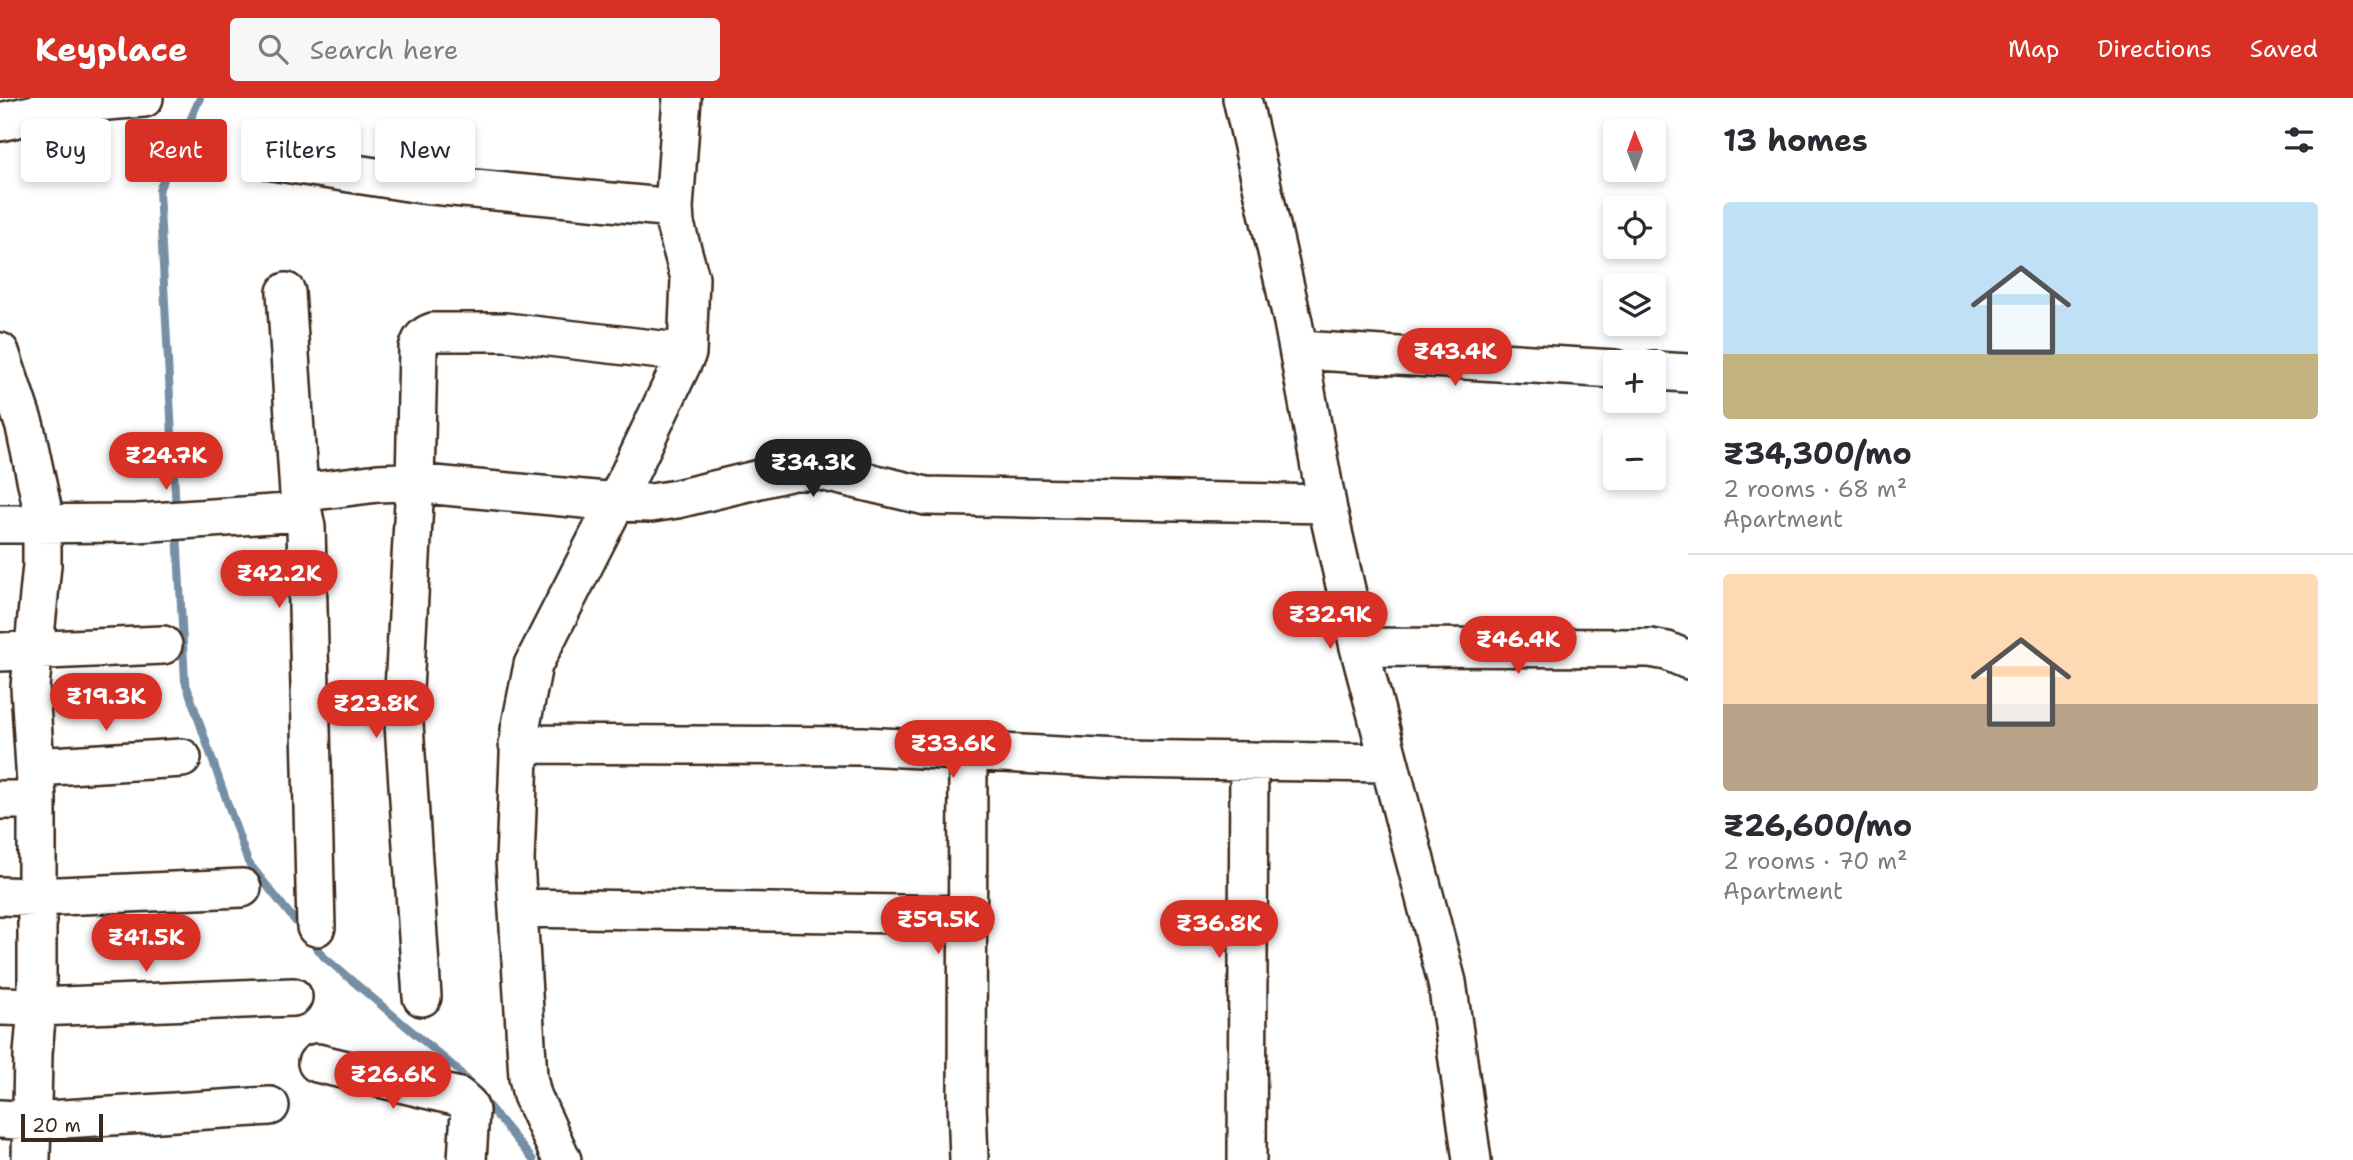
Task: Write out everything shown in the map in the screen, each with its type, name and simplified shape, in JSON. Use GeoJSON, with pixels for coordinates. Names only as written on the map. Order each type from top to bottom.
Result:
{"type":"FeatureCollection","features":[{"type":"Feature","properties":{"kind":"street"},"geometry":{"type":"LineString","coordinates":[[0,122],[83,103],[144,98]]}},
{"type":"Feature","properties":{"kind":"street"},"geometry":{"type":"LineString","coordinates":[[562,1160],[529,1087],[515,861],[518,744],[533,665],[687,353],[690,278],[675,223],[674,208],[682,98]]}},
{"type":"Feature","properties":{"kind":"street"},"geometry":{"type":"LineString","coordinates":[[1242,98],[1299,349],[1327,504],[1359,647],[1447,982],[1472,1160]]}},
{"type":"Feature","properties":{"kind":"street"},"geometry":{"type":"LineString","coordinates":[[361,175],[421,184],[674,208]]}},
{"type":"Feature","properties":{"kind":"street"},"geometry":{"type":"LineString","coordinates":[[286,292],[300,502],[306,527],[316,928]]}},
{"type":"Feature","properties":{"kind":"street"},"geometry":{"type":"LineString","coordinates":[[422,997],[403,709],[415,483],[418,349],[421,340],[433,332],[506,332],[687,353]]}},
{"type":"Feature","properties":{"kind":"street"},"geometry":{"type":"LineString","coordinates":[[1299,349],[1603,368]]}},
{"type":"Feature","properties":{"kind":"street"},"geometry":{"type":"LineString","coordinates":[[0,352],[8,403],[25,427],[42,507],[42,565],[17,651],[30,687],[36,783],[37,1007],[33,1054],[16,1120],[31,1160]]}},
{"type":"Feature","properties":{"kind":"street"},"geometry":{"type":"LineString","coordinates":[[1666,372],[1688,373]]}},
{"type":"Feature","properties":{"kind":"street"},"geometry":{"type":"LineString","coordinates":[[0,524],[137,523],[200,517],[300,502],[377,483],[415,483],[651,503],[793,471],[808,470],[926,496],[1327,504]]}},
{"type":"Feature","properties":{"kind":"street"},"geometry":{"type":"LineString","coordinates":[[17,651],[163,645]]}},
{"type":"Feature","properties":{"kind":"street"},"geometry":{"type":"LineString","coordinates":[[1359,647],[1650,648],[1667,651],[1688,660]]}},
{"type":"Feature","properties":{"kind":"street"},"geometry":{"type":"LineString","coordinates":[[518,744],[862,746],[1119,759],[1388,763]]}},
{"type":"Feature","properties":{"kind":"street"},"geometry":{"type":"LineString","coordinates":[[968,752],[969,1160]]}},
{"type":"Feature","properties":{"kind":"street"},"geometry":{"type":"LineString","coordinates":[[0,800],[36,783],[181,758]]}},
{"type":"Feature","properties":{"kind":"street"},"geometry":{"type":"LineString","coordinates":[[1247,1160],[1249,761]]}},
{"type":"Feature","properties":{"kind":"street"},"geometry":{"type":"LineString","coordinates":[[0,896],[36,897],[242,888]]}},
{"type":"Feature","properties":{"kind":"street"},"geometry":{"type":"LineString","coordinates":[[518,908],[967,915]]}},
{"type":"Feature","properties":{"kind":"street"},"geometry":{"type":"LineString","coordinates":[[0,1006],[37,1007],[293,997]]}},
{"type":"Feature","properties":{"kind":"street"},"geometry":{"type":"LineString","coordinates":[[317,1063],[459,1097],[468,1105],[470,1111],[467,1160]]}},
{"type":"Feature","properties":{"kind":"street"},"geometry":{"type":"LineString","coordinates":[[16,1120],[270,1106]]}},
{"type":"Feature","properties":{"kind":"waterway"},"geometry":{"type":"LineString","coordinates":[[176,511],[159,190],[200,98]]}},
{"type":"Feature","properties":{"kind":"waterway"},"geometry":{"type":"LineString","coordinates":[[177,531],[185,681],[248,862],[324,957],[458,1070],[473,1088]]}},
{"type":"Feature","properties":{"kind":"waterway"},"geometry":{"type":"LineString","coordinates":[[482,1098],[533,1160]]}}]}
